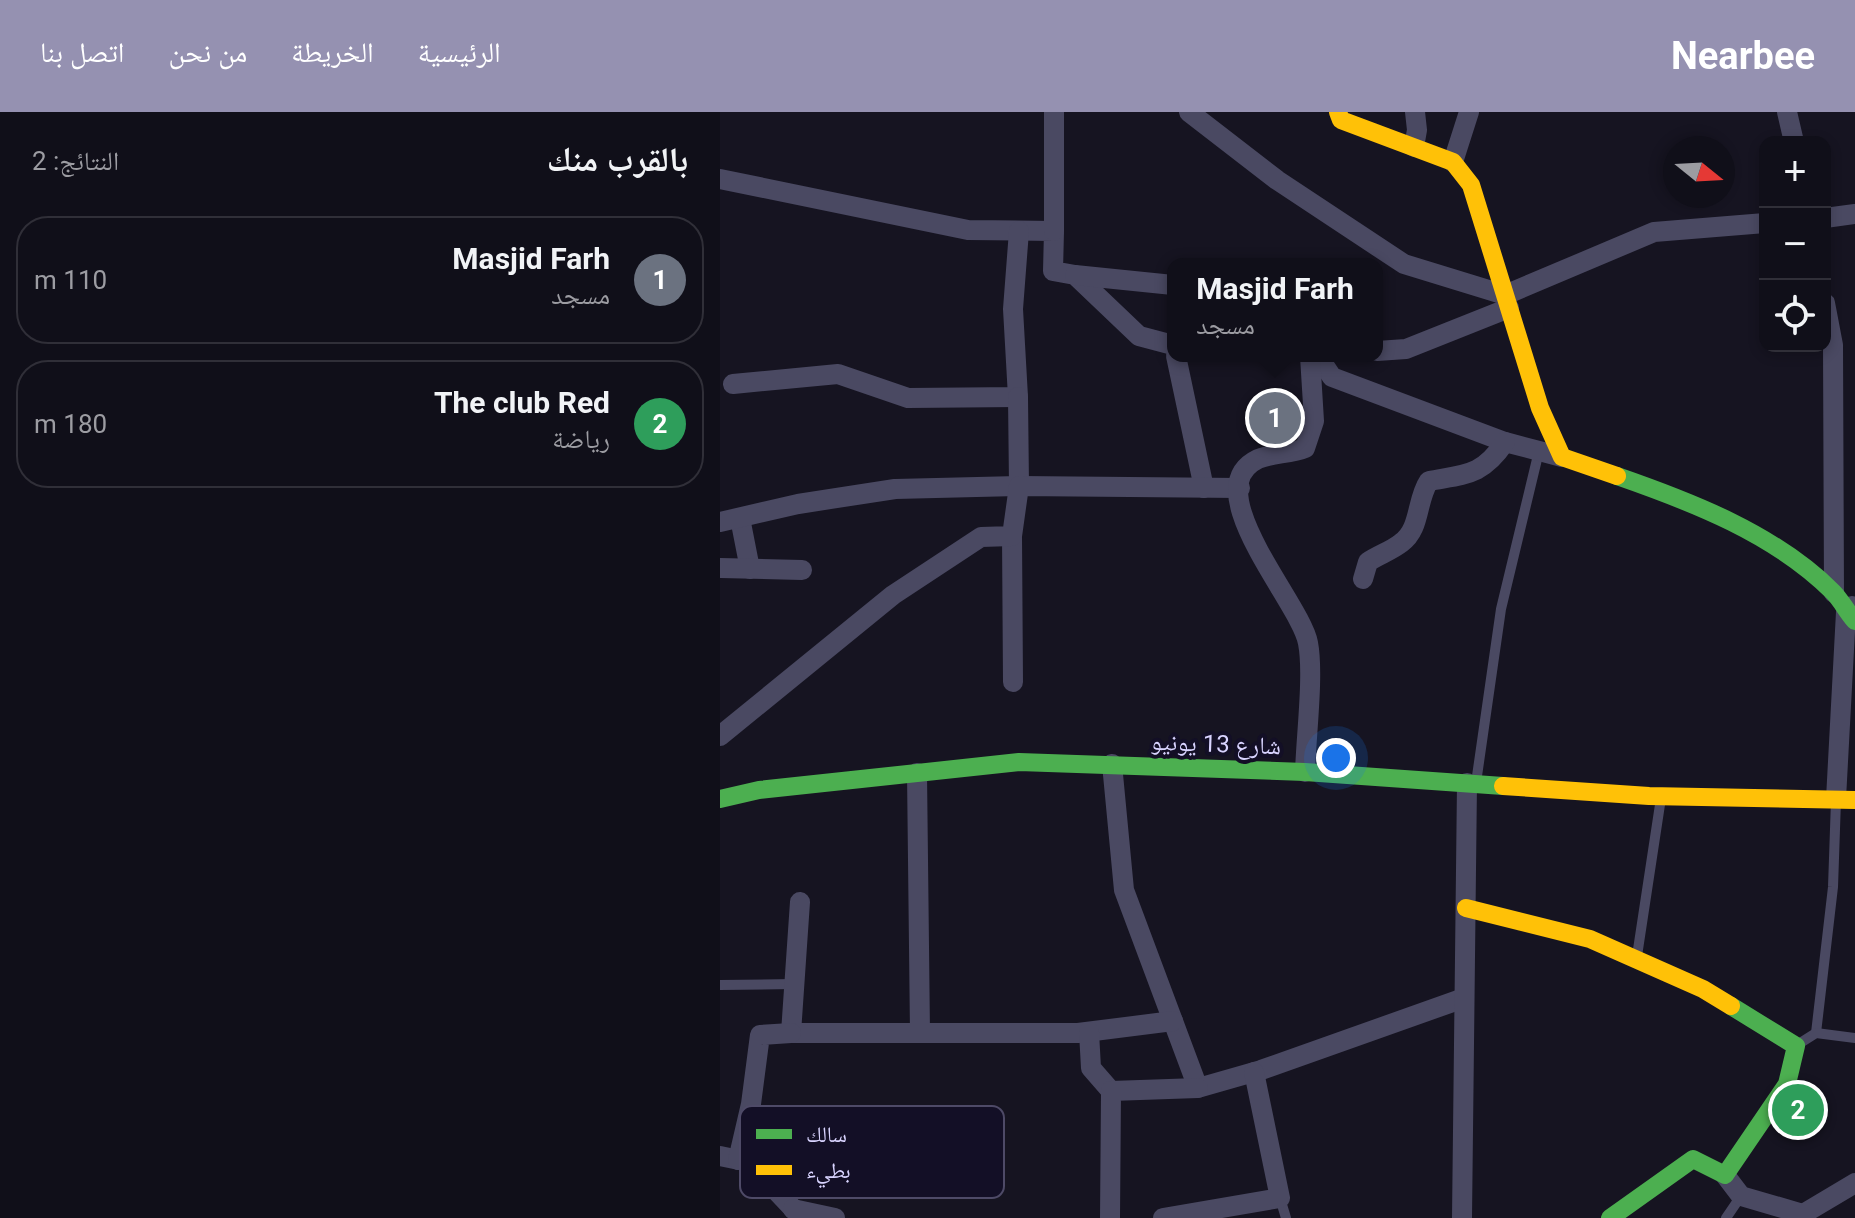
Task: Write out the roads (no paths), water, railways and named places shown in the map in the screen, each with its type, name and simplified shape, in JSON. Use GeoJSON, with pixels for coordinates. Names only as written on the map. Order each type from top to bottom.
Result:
{"type":"FeatureCollection","features":[{"type":"Feature","properties":{"kind":"street"},"geometry":{"type":"LineString","coordinates":[[1053,271],[1054,112]]}},
{"type":"Feature","properties":{"kind":"street"},"geometry":{"type":"LineString","coordinates":[[1189,112],[1277,180],[1404,264],[1507,301]]}},
{"type":"Feature","properties":{"kind":"street"},"geometry":{"type":"LineString","coordinates":[[1338,112],[1341,120],[1453,162],[1471,185],[1540,408],[1562,457]]}},
{"type":"Feature","properties":{"kind":"street"},"geometry":{"type":"LineString","coordinates":[[1414,147],[1417,130],[1415,112]]}},
{"type":"Feature","properties":{"kind":"street"},"geometry":{"type":"LineString","coordinates":[[1453,162],[1469,112]]}},
{"type":"Feature","properties":{"kind":"street"},"geometry":{"type":"LineString","coordinates":[[1787,112],[1793,136]]}},
{"type":"Feature","properties":{"kind":"street"},"geometry":{"type":"LineString","coordinates":[[720,179],[968,230],[1054,231]]}},
{"type":"Feature","properties":{"kind":"street"},"geometry":{"type":"LineString","coordinates":[[1831,217],[1855,214]]}},
{"type":"Feature","properties":{"kind":"street"},"geometry":{"type":"LineString","coordinates":[[1383,351],[1406,349],[1654,232],[1759,223]]}},
{"type":"Feature","properties":{"kind":"street"},"geometry":{"type":"LineString","coordinates":[[1013,682],[1012,536],[1019,486],[1013,309],[1019,231]]}},
{"type":"Feature","properties":{"kind":"street"},"geometry":{"type":"LineString","coordinates":[[1017,268],[1167,284]]}},
{"type":"Feature","properties":{"kind":"street"},"geometry":{"type":"LineString","coordinates":[[1075,275],[1139,336],[1167,343]]}},
{"type":"Feature","properties":{"kind":"street"},"geometry":{"type":"LineString","coordinates":[[1831,334],[1834,593]]}},
{"type":"Feature","properties":{"kind":"street"},"geometry":{"type":"LineString","coordinates":[[1177,362],[1204,488]]}},
{"type":"Feature","properties":{"kind":"street"},"geometry":{"type":"LineString","coordinates":[[1305,772],[1309,644],[1298,612],[1242,521],[1240,488],[1247,468],[1260,458],[1305,448],[1314,421],[1310,362]]}},
{"type":"Feature","properties":{"kind":"street"},"geometry":{"type":"LineString","coordinates":[[1322,362],[1332,377],[1505,442],[1562,457],[1694,503],[1750,531],[1834,593],[1852,612],[1845,799]]}},
{"type":"Feature","properties":{"kind":"street"},"geometry":{"type":"LineString","coordinates":[[733,384],[838,374],[908,398],[1018,397]]}},
{"type":"Feature","properties":{"kind":"street"},"geometry":{"type":"LineString","coordinates":[[1363,579],[1368,562],[1402,543],[1414,527],[1423,489],[1429,481],[1463,477],[1491,462],[1505,442]]}},
{"type":"Feature","properties":{"kind":"street"},"geometry":{"type":"LineString","coordinates":[[750,569],[730,520],[798,504],[895,489],[1019,486],[1240,488]]}},
{"type":"Feature","properties":{"kind":"street"},"geometry":{"type":"LineString","coordinates":[[720,736],[893,595],[981,537],[1012,536]]}},
{"type":"Feature","properties":{"kind":"street"},"geometry":{"type":"LineString","coordinates":[[720,568],[802,570]]}},
{"type":"Feature","properties":{"kind":"street","name":"شارع 13 يونيو"},"geometry":{"type":"LineString","coordinates":[[720,799],[759,790],[1019,762],[1305,772],[1661,796],[1845,799]]}},
{"type":"Feature","properties":{"kind":"street"},"geometry":{"type":"LineString","coordinates":[[1112,764],[1124,890],[1198,1088]]}},
{"type":"Feature","properties":{"kind":"street"},"geometry":{"type":"LineString","coordinates":[[917,773],[920,1033]]}},
{"type":"Feature","properties":{"kind":"street"},"geometry":{"type":"LineString","coordinates":[[1462,1218],[1464,998],[1471,784]]}},
{"type":"Feature","properties":{"kind":"street"},"geometry":{"type":"LineString","coordinates":[[791,1033],[800,902]]}},
{"type":"Feature","properties":{"kind":"street"},"geometry":{"type":"LineString","coordinates":[[1466,908],[1590,939],[1703,989],[1796,1046],[1787,1084],[1725,1175]]}},
{"type":"Feature","properties":{"kind":"street"},"geometry":{"type":"LineString","coordinates":[[1111,1091],[1198,1088],[1254,1072],[1464,998]]}},
{"type":"Feature","properties":{"kind":"street"},"geometry":{"type":"LineString","coordinates":[[750,1106],[760,1035],[1089,1032],[1173,1021]]}},
{"type":"Feature","properties":{"kind":"street"},"geometry":{"type":"LineString","coordinates":[[1089,1032],[1091,1068],[1111,1091],[1110,1218]]}},
{"type":"Feature","properties":{"kind":"street"},"geometry":{"type":"LineString","coordinates":[[1163,1218],[1283,1208],[1254,1072]]}},
{"type":"Feature","properties":{"kind":"street"},"geometry":{"type":"LineString","coordinates":[[729,1158],[740,1131]]}},
{"type":"Feature","properties":{"kind":"street"},"geometry":{"type":"LineString","coordinates":[[1610,1218],[1693,1159],[1725,1175],[1741,1196],[1785,1213],[1803,1214],[1855,1183]]}},
{"type":"Feature","properties":{"kind":"street"},"geometry":{"type":"LineString","coordinates":[[782,1198],[797,1214],[835,1218]]}},
{"type":"Feature","properties":{"kind":"lane"},"geometry":{"type":"LineString","coordinates":[[1471,784],[1501,609],[1539,451]]}},
{"type":"Feature","properties":{"kind":"lane"},"geometry":{"type":"LineString","coordinates":[[1637,959],[1661,796]]}},
{"type":"Feature","properties":{"kind":"lane"},"geometry":{"type":"LineString","coordinates":[[1816,1033],[1845,799]]}},
{"type":"Feature","properties":{"kind":"lane"},"geometry":{"type":"LineString","coordinates":[[720,985],[794,984]]}},
{"type":"Feature","properties":{"kind":"lane"},"geometry":{"type":"LineString","coordinates":[[1796,1046],[1816,1033],[1855,1038]]}},
{"type":"Feature","properties":{"kind":"lane"},"geometry":{"type":"LineString","coordinates":[[1726,1218],[1741,1196]]}},
{"type":"Feature","properties":{"kind":"place","name":"Masjid Farh"},"geometry":{"type":"Point","coordinates":[1275,418]}},
{"type":"Feature","properties":{"kind":"place","name":"The club Red"},"geometry":{"type":"Point","coordinates":[1798,1110]}}]}
